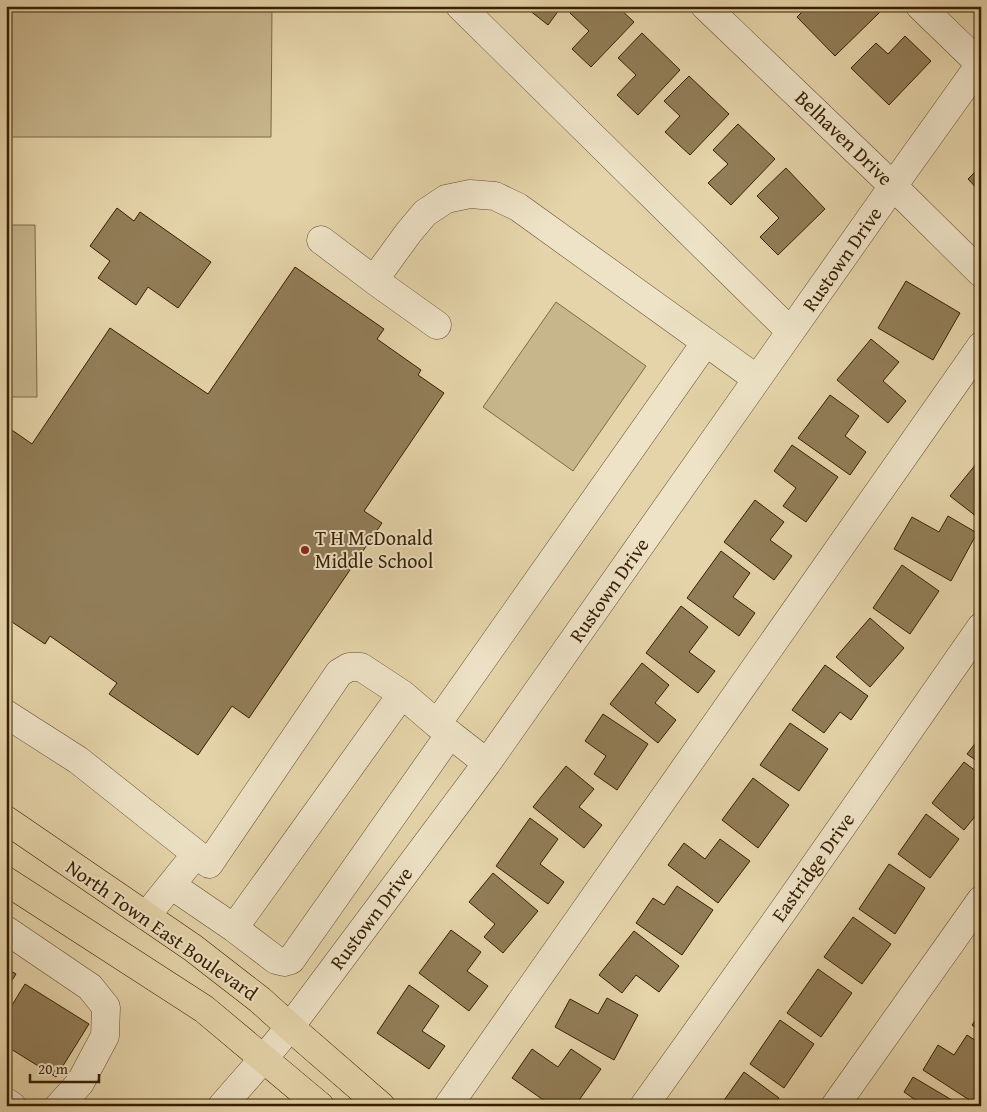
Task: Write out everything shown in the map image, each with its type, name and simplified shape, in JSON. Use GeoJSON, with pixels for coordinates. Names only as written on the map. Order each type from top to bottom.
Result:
{"type":"FeatureCollection","features":[{"type":"Feature","properties":{"kind":"main road","name":"North Town East Boulevard"},"geometry":{"type":"LineString","coordinates":[[6,820],[193,948],[260,1000],[381,1106]]}},
{"type":"Feature","properties":{"kind":"main road","name":"North Town East Boulevard"},"geometry":{"type":"LineString","coordinates":[[6,881],[204,1009],[320,1106]]}},
{"type":"Feature","properties":{"kind":"street"},"geometry":{"type":"LineString","coordinates":[[460,6],[790,331]]}},
{"type":"Feature","properties":{"kind":"street","name":"Belhaven Drive"},"geometry":{"type":"LineString","coordinates":[[705,6],[981,272]]}},
{"type":"Feature","properties":{"kind":"street"},"geometry":{"type":"LineString","coordinates":[[920,6],[980,64]]}},
{"type":"Feature","properties":{"kind":"street","name":"Rustown Drive"},"geometry":{"type":"LineString","coordinates":[[222,1106],[290,1027],[487,763],[980,64]]}},
{"type":"Feature","properties":{"kind":"street"},"geometry":{"type":"LineString","coordinates":[[374,280],[425,213],[446,200],[470,194],[495,196],[518,207],[757,379]]}},
{"type":"Feature","properties":{"kind":"street"},"geometry":{"type":"LineString","coordinates":[[321,240],[437,325]]}},
{"type":"Feature","properties":{"kind":"street"},"geometry":{"type":"LineString","coordinates":[[171,885],[234,928],[276,960],[284,962],[291,960],[444,729],[706,342]]}},
{"type":"Feature","properties":{"kind":"street"},"geometry":{"type":"LineString","coordinates":[[448,1106],[981,346]]}},
{"type":"Feature","properties":{"kind":"street","name":"Eastridge Drive"},"geometry":{"type":"LineString","coordinates":[[644,1106],[783,911],[981,626]]}},
{"type":"Feature","properties":{"kind":"street"},"geometry":{"type":"LineString","coordinates":[[6,714],[78,760],[209,864],[339,673],[349,667],[361,667],[402,694],[487,763]]}},
{"type":"Feature","properties":{"kind":"street"},"geometry":{"type":"LineString","coordinates":[[234,928],[402,694]]}},
{"type":"Feature","properties":{"kind":"street"},"geometry":{"type":"LineString","coordinates":[[146,916],[196,854]]}},
{"type":"Feature","properties":{"kind":"street"},"geometry":{"type":"LineString","coordinates":[[836,1106],[981,900]]}},
{"type":"Feature","properties":{"kind":"street"},"geometry":{"type":"LineString","coordinates":[[6,930],[90,987],[106,1007],[106,1036],[80,1082],[59,1106]]}},
{"type":"Feature","properties":{"kind":"street"},"geometry":{"type":"LineString","coordinates":[[6,1102],[12,1106]]}},
{"type":"Feature","properties":{"kind":"shaded area"},"geometry":{"type":"Polygon","coordinates":[[[6,6],[272,6],[271,137],[6,137],[6,6]]]}},
{"type":"Feature","properties":{"kind":"shaded area"},"geometry":{"type":"Polygon","coordinates":[[[6,225],[35,225],[37,397],[6,397],[6,225]]]}},
{"type":"Feature","properties":{"kind":"shaded area"},"geometry":{"type":"Polygon","coordinates":[[[556,302],[646,366],[573,471],[483,407],[556,302]]]}},
{"type":"Feature","properties":{"kind":"building"},"geometry":{"type":"Polygon","coordinates":[[[524,6],[562,6],[548,25],[524,6]]]}},
{"type":"Feature","properties":{"kind":"building"},"geometry":{"type":"Polygon","coordinates":[[[576,6],[617,6],[634,22],[591,67],[572,49],[589,31],[570,13],[576,6]]]}},
{"type":"Feature","properties":{"kind":"building"},"geometry":{"type":"Polygon","coordinates":[[[808,6],[844,6],[850,12],[856,6],[874,6],[880,12],[835,56],[797,17],[808,6]]]}},
{"type":"Feature","properties":{"kind":"building"},"geometry":{"type":"Polygon","coordinates":[[[642,33],[680,70],[638,115],[617,95],[636,75],[618,58],[642,33]]]}},
{"type":"Feature","properties":{"kind":"building"},"geometry":{"type":"Polygon","coordinates":[[[905,36],[931,61],[889,105],[851,68],[876,43],[888,54],[905,36]]]}},
{"type":"Feature","properties":{"kind":"building"},"geometry":{"type":"Polygon","coordinates":[[[689,76],[729,114],[690,155],[665,132],[680,116],[664,101],[689,76]]]}},
{"type":"Feature","properties":{"kind":"building"},"geometry":{"type":"Polygon","coordinates":[[[738,124],[775,159],[731,205],[708,183],[728,164],[713,150],[738,124]]]}},
{"type":"Feature","properties":{"kind":"building"},"geometry":{"type":"Polygon","coordinates":[[[981,166],[981,193],[968,179],[981,166]]]}},
{"type":"Feature","properties":{"kind":"building"},"geometry":{"type":"Polygon","coordinates":[[[786,168],[825,209],[778,255],[760,237],[779,218],[757,196],[786,168]]]}},
{"type":"Feature","properties":{"kind":"building"},"geometry":{"type":"Polygon","coordinates":[[[117,208],[134,221],[140,212],[211,262],[178,308],[148,287],[136,305],[98,278],[110,261],[90,246],[117,208]]]}},
{"type":"Feature","properties":{"kind":"building"},"geometry":{"type":"Polygon","coordinates":[[[295,267],[384,329],[377,339],[421,370],[418,375],[444,393],[364,511],[382,523],[249,718],[232,706],[198,755],[109,694],[117,683],[50,636],[45,644],[6,618],[6,432],[9,428],[32,444],[110,328],[208,394],[295,267]]]}},
{"type":"Feature","properties":{"kind":"building"},"geometry":{"type":"Polygon","coordinates":[[[906,281],[960,313],[933,360],[878,328],[906,281]]]}},
{"type":"Feature","properties":{"kind":"building"},"geometry":{"type":"Polygon","coordinates":[[[871,339],[899,362],[883,381],[906,401],[888,423],[837,380],[871,339]]]}},
{"type":"Feature","properties":{"kind":"building"},"geometry":{"type":"Polygon","coordinates":[[[830,395],[859,416],[845,436],[866,452],[850,475],[798,438],[830,395]]]}},
{"type":"Feature","properties":{"kind":"building"},"geometry":{"type":"Polygon","coordinates":[[[792,445],[838,477],[806,522],[783,506],[796,488],[774,471],[792,445]]]}},
{"type":"Feature","properties":{"kind":"building"},"geometry":{"type":"Polygon","coordinates":[[[981,458],[981,520],[950,496],[981,458]]]}},
{"type":"Feature","properties":{"kind":"building"},"geometry":{"type":"Polygon","coordinates":[[[755,500],[784,522],[770,540],[792,556],[774,580],[724,542],[755,500]]]}},
{"type":"Feature","properties":{"kind":"building"},"geometry":{"type":"Polygon","coordinates":[[[948,516],[977,533],[951,581],[894,549],[912,517],[939,532],[948,516]]]}},
{"type":"Feature","properties":{"kind":"building"},"geometry":{"type":"Polygon","coordinates":[[[721,551],[750,573],[733,597],[755,613],[739,636],[687,598],[721,551]]]}},
{"type":"Feature","properties":{"kind":"building"},"geometry":{"type":"Polygon","coordinates":[[[902,565],[939,591],[910,634],[873,608],[902,565]]]}},
{"type":"Feature","properties":{"kind":"building"},"geometry":{"type":"Polygon","coordinates":[[[681,606],[708,627],[689,652],[715,671],[698,693],[646,653],[681,606]]]}},
{"type":"Feature","properties":{"kind":"building"},"geometry":{"type":"Polygon","coordinates":[[[870,618],[904,648],[870,687],[836,657],[870,618]]]}},
{"type":"Feature","properties":{"kind":"building"},"geometry":{"type":"Polygon","coordinates":[[[642,663],[669,685],[655,703],[676,720],[658,743],[610,704],[642,663]]]}},
{"type":"Feature","properties":{"kind":"building"},"geometry":{"type":"Polygon","coordinates":[[[825,665],[868,696],[851,720],[840,712],[824,733],[792,710],[825,665]]]}},
{"type":"Feature","properties":{"kind":"building"},"geometry":{"type":"Polygon","coordinates":[[[603,714],[648,744],[617,790],[594,774],[606,756],[585,741],[603,714]]]}},
{"type":"Feature","properties":{"kind":"building"},"geometry":{"type":"Polygon","coordinates":[[[790,723],[828,749],[799,791],[760,765],[790,723]]]}},
{"type":"Feature","properties":{"kind":"building"},"geometry":{"type":"Polygon","coordinates":[[[981,736],[981,764],[967,754],[981,736]]]}},
{"type":"Feature","properties":{"kind":"building"},"geometry":{"type":"Polygon","coordinates":[[[964,762],[981,775],[981,809],[964,830],[932,803],[964,762]]]}},
{"type":"Feature","properties":{"kind":"building"},"geometry":{"type":"Polygon","coordinates":[[[566,766],[594,789],[579,807],[602,825],[584,848],[533,807],[566,766]]]}},
{"type":"Feature","properties":{"kind":"building"},"geometry":{"type":"Polygon","coordinates":[[[753,778],[789,805],[758,848],[722,820],[753,778]]]}},
{"type":"Feature","properties":{"kind":"building"},"geometry":{"type":"Polygon","coordinates":[[[926,814],[959,839],[930,878],[898,854],[926,814]]]}},
{"type":"Feature","properties":{"kind":"building"},"geometry":{"type":"Polygon","coordinates":[[[530,818],[558,839],[540,864],[564,882],[548,904],[496,866],[530,818]]]}},
{"type":"Feature","properties":{"kind":"building"},"geometry":{"type":"Polygon","coordinates":[[[720,839],[750,861],[718,903],[668,865],[684,843],[705,859],[720,839]]]}},
{"type":"Feature","properties":{"kind":"building"},"geometry":{"type":"Polygon","coordinates":[[[889,864],[925,888],[895,934],[859,909],[889,864]]]}},
{"type":"Feature","properties":{"kind":"building"},"geometry":{"type":"Polygon","coordinates":[[[493,873],[538,911],[503,953],[484,937],[495,924],[469,902],[493,873]]]}},
{"type":"Feature","properties":{"kind":"building"},"geometry":{"type":"Polygon","coordinates":[[[677,886],[713,910],[682,955],[636,923],[653,898],[664,905],[677,886]]]}},
{"type":"Feature","properties":{"kind":"building"},"geometry":{"type":"Polygon","coordinates":[[[853,917],[891,944],[862,984],[824,957],[853,917]]]}},
{"type":"Feature","properties":{"kind":"building"},"geometry":{"type":"Polygon","coordinates":[[[451,930],[481,952],[467,971],[488,986],[469,1011],[419,973],[451,930]]]}},
{"type":"Feature","properties":{"kind":"building"},"geometry":{"type":"Polygon","coordinates":[[[634,931],[679,966],[659,992],[636,975],[622,993],[599,975],[634,931]]]}},
{"type":"Feature","properties":{"kind":"building"},"geometry":{"type":"Polygon","coordinates":[[[6,968],[16,974],[6,990],[6,968]]]}},
{"type":"Feature","properties":{"kind":"building"},"geometry":{"type":"Polygon","coordinates":[[[818,969],[852,993],[821,1037],[787,1013],[818,969]]]}},
{"type":"Feature","properties":{"kind":"building"},"geometry":{"type":"Polygon","coordinates":[[[25,984],[89,1024],[56,1077],[6,1046],[6,1015],[25,984]]]}},
{"type":"Feature","properties":{"kind":"building"},"geometry":{"type":"Polygon","coordinates":[[[409,985],[439,1006],[422,1031],[445,1046],[429,1069],[377,1033],[409,985]]]}},
{"type":"Feature","properties":{"kind":"building"},"geometry":{"type":"Polygon","coordinates":[[[607,998],[638,1015],[614,1060],[555,1027],[570,999],[598,1014],[607,998]]]}},
{"type":"Feature","properties":{"kind":"building"},"geometry":{"type":"Polygon","coordinates":[[[981,1013],[981,1032],[972,1025],[981,1013]]]}},
{"type":"Feature","properties":{"kind":"building"},"geometry":{"type":"Polygon","coordinates":[[[780,1020],[814,1044],[784,1088],[750,1064],[780,1020]]]}},
{"type":"Feature","properties":{"kind":"building"},"geometry":{"type":"Polygon","coordinates":[[[967,1035],[981,1044],[981,1092],[974,1103],[923,1070],[938,1045],[954,1055],[967,1035]]]}},
{"type":"Feature","properties":{"kind":"building"},"geometry":{"type":"Polygon","coordinates":[[[532,1049],[558,1067],[571,1049],[601,1069],[575,1106],[552,1106],[512,1078],[532,1049]]]}},
{"type":"Feature","properties":{"kind":"building"},"geometry":{"type":"Polygon","coordinates":[[[744,1072],[779,1098],[773,1106],[720,1106],[744,1072]]]}},
{"type":"Feature","properties":{"kind":"building"},"geometry":{"type":"Polygon","coordinates":[[[913,1077],[962,1106],[914,1106],[917,1101],[904,1092],[913,1077]]]}},
{"type":"Feature","properties":{"kind":"place","name":"T H McDonald Middle School"},"geometry":{"type":"Point","coordinates":[305,550]}}]}
